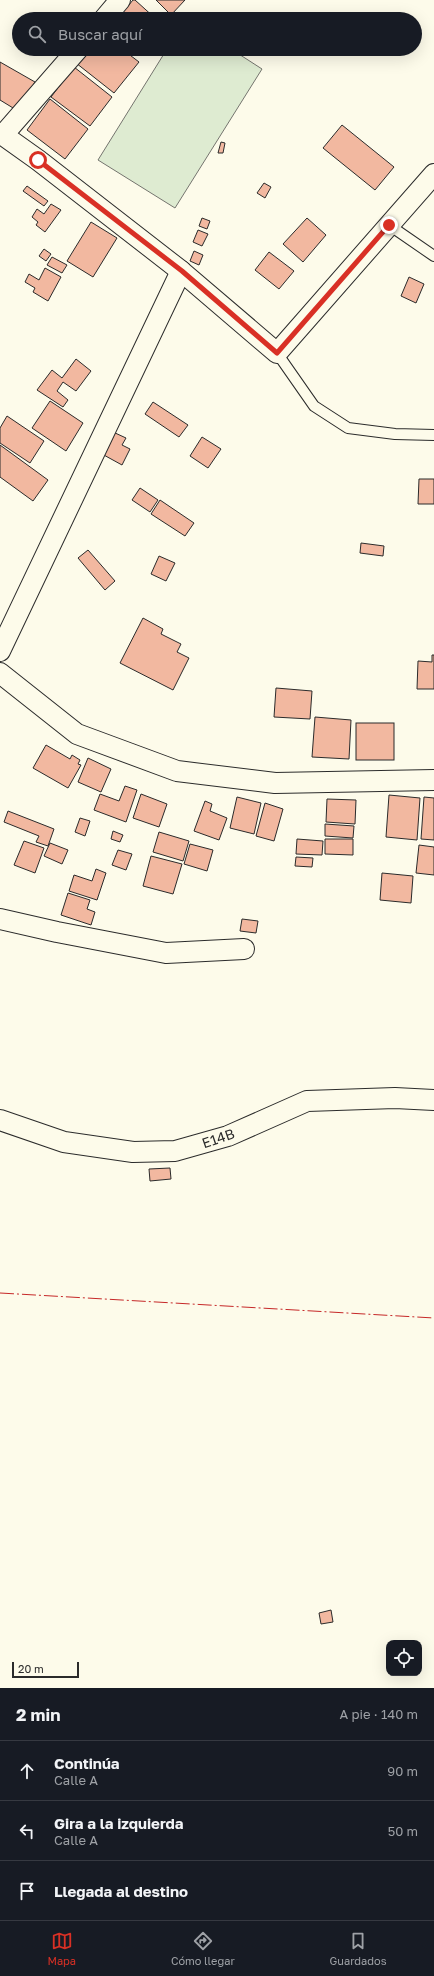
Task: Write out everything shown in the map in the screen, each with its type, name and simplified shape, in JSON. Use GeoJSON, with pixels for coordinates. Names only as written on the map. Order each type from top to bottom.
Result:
{"type":"FeatureCollection","features":[{"type":"Feature","properties":{"kind":"street"},"geometry":{"type":"LineString","coordinates":[[110,12],[120,0]]}},
{"type":"Feature","properties":{"kind":"street"},"geometry":{"type":"LineString","coordinates":[[72,56],[1,134],[44,164],[182,271],[277,353],[434,174]]}},
{"type":"Feature","properties":{"kind":"street"},"geometry":{"type":"LineString","coordinates":[[0,651],[182,271]]}},
{"type":"Feature","properties":{"kind":"street"},"geometry":{"type":"LineString","coordinates":[[0,673],[77,734],[177,771],[275,783],[434,780]]}},
{"type":"Feature","properties":{"kind":"street"},"geometry":{"type":"LineString","coordinates":[[0,919],[57,932],[166,953],[244,949]]}},
{"type":"Feature","properties":{"kind":"street","name":"E14B"},"geometry":{"type":"LineString","coordinates":[[0,1120],[64,1142],[133,1152],[175,1151],[228,1136],[307,1101],[374,1098],[434,1100]]}},
{"type":"Feature","properties":{"kind":"lane"},"geometry":{"type":"LineString","coordinates":[[389,225],[434,256]]}},
{"type":"Feature","properties":{"kind":"lane"},"geometry":{"type":"LineString","coordinates":[[277,353],[314,406],[348,428],[395,434],[434,435]]}},
{"type":"Feature","properties":{"kind":"green space"},"geometry":{"type":"Polygon","coordinates":[[[163,56],[242,56],[262,69],[175,208],[98,160],[163,56]]]}},
{"type":"Feature","properties":{"kind":"building"},"geometry":{"type":"Polygon","coordinates":[[[133,0],[135,0],[148,12],[123,12],[133,0]]]}},
{"type":"Feature","properties":{"kind":"building"},"geometry":{"type":"Polygon","coordinates":[[[156,0],[185,0],[174,12],[168,12],[156,0]]]}},
{"type":"Feature","properties":{"kind":"building"},"geometry":{"type":"Polygon","coordinates":[[[82,56],[131,56],[139,62],[114,93],[76,63],[82,56]]]}},
{"type":"Feature","properties":{"kind":"building"},"geometry":{"type":"Polygon","coordinates":[[[0,62],[35,82],[18,111],[0,100],[0,62]]]}},
{"type":"Feature","properties":{"kind":"building"},"geometry":{"type":"Polygon","coordinates":[[[74,67],[112,97],[90,126],[51,97],[74,67]]]}},
{"type":"Feature","properties":{"kind":"building"},"geometry":{"type":"Polygon","coordinates":[[[50,99],[88,129],[65,159],[27,130],[50,99]]]}},
{"type":"Feature","properties":{"kind":"building"},"geometry":{"type":"Polygon","coordinates":[[[342,125],[394,167],[375,190],[323,148],[342,125]]]}},
{"type":"Feature","properties":{"kind":"building"},"geometry":{"type":"Polygon","coordinates":[[[221,142],[225,143],[223,153],[218,153],[221,142]]]}},
{"type":"Feature","properties":{"kind":"building"},"geometry":{"type":"Polygon","coordinates":[[[264,183],[271,187],[265,198],[257,193],[264,183]]]}},
{"type":"Feature","properties":{"kind":"building"},"geometry":{"type":"Polygon","coordinates":[[[27,186],[48,201],[44,206],[23,191],[27,186]]]}},
{"type":"Feature","properties":{"kind":"building"},"geometry":{"type":"Polygon","coordinates":[[[51,204],[61,210],[45,232],[36,225],[38,222],[32,217],[37,209],[44,214],[51,204]]]}},
{"type":"Feature","properties":{"kind":"building"},"geometry":{"type":"Polygon","coordinates":[[[202,218],[210,221],[207,229],[199,226],[202,218]]]}},
{"type":"Feature","properties":{"kind":"building"},"geometry":{"type":"Polygon","coordinates":[[[307,218],[326,235],[303,262],[283,244],[307,218]]]}},
{"type":"Feature","properties":{"kind":"building"},"geometry":{"type":"Polygon","coordinates":[[[91,222],[117,238],[93,277],[67,261],[91,222]]]}},
{"type":"Feature","properties":{"kind":"building"},"geometry":{"type":"Polygon","coordinates":[[[198,230],[208,234],[202,246],[193,242],[198,230]]]}},
{"type":"Feature","properties":{"kind":"building"},"geometry":{"type":"Polygon","coordinates":[[[44,249],[51,254],[46,261],[39,256],[44,249]]]}},
{"type":"Feature","properties":{"kind":"building"},"geometry":{"type":"Polygon","coordinates":[[[194,251],[203,255],[199,265],[190,261],[194,251]]]}},
{"type":"Feature","properties":{"kind":"building"},"geometry":{"type":"Polygon","coordinates":[[[269,252],[294,271],[279,289],[255,270],[269,252]]]}},
{"type":"Feature","properties":{"kind":"building"},"geometry":{"type":"Polygon","coordinates":[[[52,257],[67,265],[62,273],[47,265],[52,257]]]}},
{"type":"Feature","properties":{"kind":"building"},"geometry":{"type":"Polygon","coordinates":[[[45,268],[61,277],[48,301],[33,292],[35,288],[25,282],[29,274],[39,280],[45,268]]]}},
{"type":"Feature","properties":{"kind":"building"},"geometry":{"type":"Polygon","coordinates":[[[409,277],[424,284],[416,303],[401,296],[409,277]]]}},
{"type":"Feature","properties":{"kind":"building"},"geometry":{"type":"Polygon","coordinates":[[[76,359],[91,371],[76,391],[63,382],[57,391],[68,400],[63,407],[37,390],[52,370],[62,378],[76,359]]]}},
{"type":"Feature","properties":{"kind":"building"},"geometry":{"type":"Polygon","coordinates":[[[50,401],[83,423],[66,451],[32,428],[50,401]]]}},
{"type":"Feature","properties":{"kind":"building"},"geometry":{"type":"Polygon","coordinates":[[[153,402],[188,425],[179,437],[145,414],[153,402]]]}},
{"type":"Feature","properties":{"kind":"building"},"geometry":{"type":"Polygon","coordinates":[[[7,416],[44,441],[30,463],[0,443],[0,428],[7,416]]]}},
{"type":"Feature","properties":{"kind":"building"},"geometry":{"type":"Polygon","coordinates":[[[113,432],[126,438],[122,445],[130,449],[122,465],[102,454],[113,432]]]}},
{"type":"Feature","properties":{"kind":"building"},"geometry":{"type":"Polygon","coordinates":[[[202,437],[221,449],[208,468],[190,456],[202,437]]]}},
{"type":"Feature","properties":{"kind":"building"},"geometry":{"type":"Polygon","coordinates":[[[0,445],[48,480],[33,501],[0,477],[0,445]]]}},
{"type":"Feature","properties":{"kind":"building"},"geometry":{"type":"Polygon","coordinates":[[[419,479],[434,479],[434,504],[418,504],[419,479]]]}},
{"type":"Feature","properties":{"kind":"building"},"geometry":{"type":"Polygon","coordinates":[[[140,488],[158,500],[150,512],[132,500],[140,488]]]}},
{"type":"Feature","properties":{"kind":"building"},"geometry":{"type":"Polygon","coordinates":[[[160,500],[194,523],[185,536],[151,514],[160,500]]]}},
{"type":"Feature","properties":{"kind":"building"},"geometry":{"type":"Polygon","coordinates":[[[361,543],[384,546],[383,556],[360,553],[361,543]]]}},
{"type":"Feature","properties":{"kind":"building"},"geometry":{"type":"Polygon","coordinates":[[[88,550],[115,581],[105,590],[78,558],[88,550]]]}},
{"type":"Feature","properties":{"kind":"building"},"geometry":{"type":"Polygon","coordinates":[[[159,556],[175,563],[166,581],[151,574],[159,556]]]}},
{"type":"Feature","properties":{"kind":"building"},"geometry":{"type":"Polygon","coordinates":[[[143,618],[163,629],[161,634],[181,644],[177,652],[189,658],[173,690],[120,663],[143,618]]]}},
{"type":"Feature","properties":{"kind":"building"},"geometry":{"type":"Polygon","coordinates":[[[432,655],[434,655],[434,689],[417,689],[418,661],[432,662],[432,655]]]}},
{"type":"Feature","properties":{"kind":"building"},"geometry":{"type":"Polygon","coordinates":[[[276,688],[312,691],[310,719],[274,717],[276,688]]]}},
{"type":"Feature","properties":{"kind":"building"},"geometry":{"type":"Polygon","coordinates":[[[315,717],[351,720],[349,759],[312,757],[315,717]]]}},
{"type":"Feature","properties":{"kind":"building"},"geometry":{"type":"Polygon","coordinates":[[[356,723],[394,723],[394,760],[356,760],[356,723]]]}},
{"type":"Feature","properties":{"kind":"building"},"geometry":{"type":"Polygon","coordinates":[[[46,745],[70,759],[72,755],[80,760],[78,764],[81,765],[68,788],[33,768],[46,745]]]}},
{"type":"Feature","properties":{"kind":"building"},"geometry":{"type":"Polygon","coordinates":[[[88,758],[111,769],[101,792],[78,782],[88,758]]]}},
{"type":"Feature","properties":{"kind":"building"},"geometry":{"type":"Polygon","coordinates":[[[125,786],[137,790],[126,822],[94,810],[100,794],[119,801],[125,786]]]}},
{"type":"Feature","properties":{"kind":"building"},"geometry":{"type":"Polygon","coordinates":[[[141,794],[167,804],[159,827],[133,818],[141,794]]]}},
{"type":"Feature","properties":{"kind":"building"},"geometry":{"type":"Polygon","coordinates":[[[389,795],[420,798],[417,840],[386,837],[389,795]]]}},
{"type":"Feature","properties":{"kind":"building"},"geometry":{"type":"Polygon","coordinates":[[[237,797],[261,803],[254,834],[230,828],[237,797]]]}},
{"type":"Feature","properties":{"kind":"building"},"geometry":{"type":"Polygon","coordinates":[[[424,797],[434,798],[434,840],[421,839],[424,797]]]}},
{"type":"Feature","properties":{"kind":"building"},"geometry":{"type":"Polygon","coordinates":[[[327,799],[356,800],[355,824],[326,822],[327,799]]]}},
{"type":"Feature","properties":{"kind":"building"},"geometry":{"type":"Polygon","coordinates":[[[205,801],[212,804],[210,811],[227,818],[219,840],[194,831],[205,801]]]}},
{"type":"Feature","properties":{"kind":"building"},"geometry":{"type":"Polygon","coordinates":[[[265,803],[283,809],[274,841],[256,836],[265,803]]]}},
{"type":"Feature","properties":{"kind":"building"},"geometry":{"type":"Polygon","coordinates":[[[8,811],[54,829],[48,846],[36,842],[39,836],[4,822],[8,811]]]}},
{"type":"Feature","properties":{"kind":"building"},"geometry":{"type":"Polygon","coordinates":[[[80,818],[90,821],[85,836],[75,832],[80,818]]]}},
{"type":"Feature","properties":{"kind":"building"},"geometry":{"type":"Polygon","coordinates":[[[325,824],[354,826],[353,838],[325,836],[325,824]]]}},
{"type":"Feature","properties":{"kind":"building"},"geometry":{"type":"Polygon","coordinates":[[[113,831],[123,835],[120,842],[111,839],[113,831]]]}},
{"type":"Feature","properties":{"kind":"building"},"geometry":{"type":"Polygon","coordinates":[[[159,832],[189,841],[183,861],[153,852],[159,832]]]}},
{"type":"Feature","properties":{"kind":"building"},"geometry":{"type":"Polygon","coordinates":[[[297,839],[323,841],[322,855],[296,854],[297,839]]]}},
{"type":"Feature","properties":{"kind":"building"},"geometry":{"type":"Polygon","coordinates":[[[325,839],[353,839],[353,855],[325,854],[325,839]]]}},
{"type":"Feature","properties":{"kind":"building"},"geometry":{"type":"Polygon","coordinates":[[[24,841],[44,848],[35,873],[14,865],[24,841]]]}},
{"type":"Feature","properties":{"kind":"building"},"geometry":{"type":"Polygon","coordinates":[[[50,843],[68,850],[62,864],[44,856],[50,843]]]}},
{"type":"Feature","properties":{"kind":"building"},"geometry":{"type":"Polygon","coordinates":[[[190,844],[213,850],[207,871],[184,864],[190,844]]]}},
{"type":"Feature","properties":{"kind":"building"},"geometry":{"type":"Polygon","coordinates":[[[419,845],[434,847],[434,875],[416,873],[419,845]]]}},
{"type":"Feature","properties":{"kind":"building"},"geometry":{"type":"Polygon","coordinates":[[[118,850],[132,854],[126,870],[112,865],[118,850]]]}},
{"type":"Feature","properties":{"kind":"building"},"geometry":{"type":"Polygon","coordinates":[[[151,856],[182,864],[173,894],[143,886],[151,856]]]}},
{"type":"Feature","properties":{"kind":"building"},"geometry":{"type":"Polygon","coordinates":[[[296,857],[313,858],[312,867],[295,866],[296,857]]]}},
{"type":"Feature","properties":{"kind":"building"},"geometry":{"type":"Polygon","coordinates":[[[96,869],[106,873],[97,900],[69,891],[74,875],[92,881],[96,869]]]}},
{"type":"Feature","properties":{"kind":"building"},"geometry":{"type":"Polygon","coordinates":[[[382,873],[413,876],[411,903],[380,900],[382,873]]]}},
{"type":"Feature","properties":{"kind":"building"},"geometry":{"type":"Polygon","coordinates":[[[68,893],[90,900],[87,909],[95,912],[91,925],[61,915],[68,893]]]}},
{"type":"Feature","properties":{"kind":"building"},"geometry":{"type":"Polygon","coordinates":[[[242,919],[258,921],[256,933],[240,931],[242,919]]]}},
{"type":"Feature","properties":{"kind":"building"},"geometry":{"type":"Polygon","coordinates":[[[170,1168],[171,1179],[150,1181],[149,1169],[170,1168]]]}},
{"type":"Feature","properties":{"kind":"building"},"geometry":{"type":"Polygon","coordinates":[[[331,1610],[333,1622],[321,1624],[319,1613],[331,1610]]]}},
{"type":"Feature","properties":{"kind":"power"},"geometry":{"type":"LineString","coordinates":[[0,1293],[434,1318]]}},
{"type":"Feature","properties":{"kind":"route"},"geometry":{"type":"LineString","coordinates":[[38,160],[182,271],[277,353],[389,225]]}}]}
